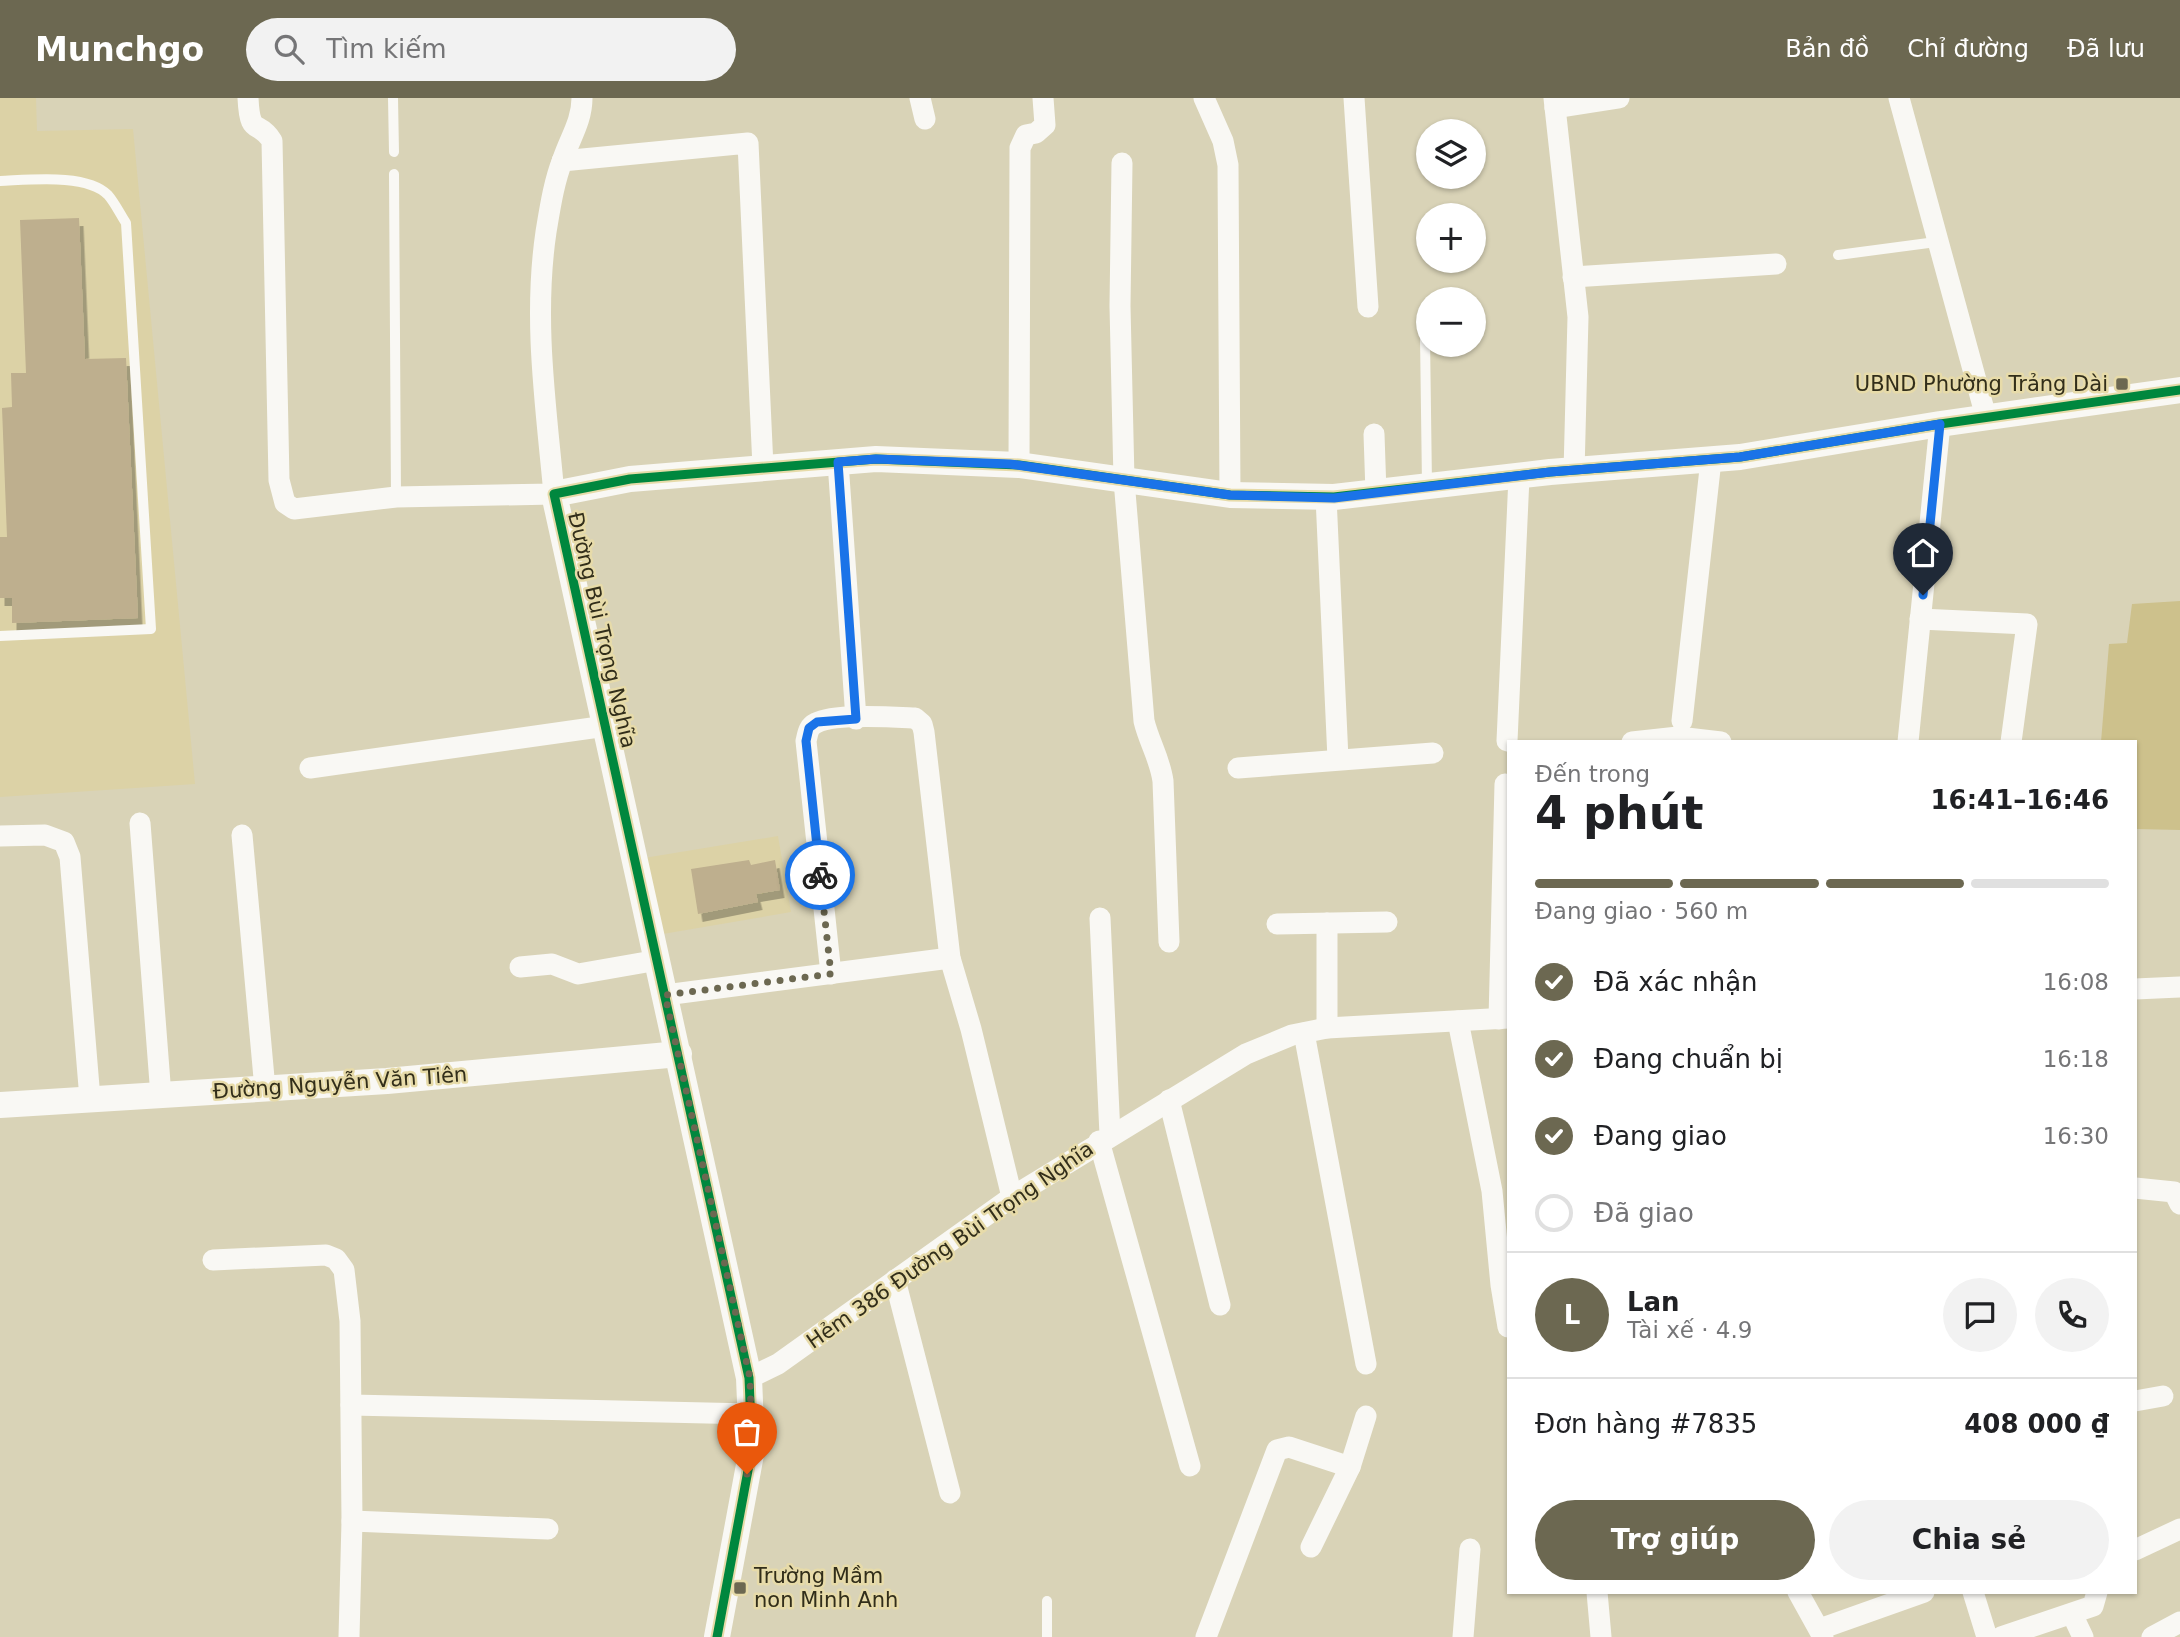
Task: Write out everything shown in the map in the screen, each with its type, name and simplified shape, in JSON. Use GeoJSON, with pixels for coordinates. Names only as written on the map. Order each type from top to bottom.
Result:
{"type":"FeatureCollection","features":[{"type":"Feature","properties":{"kind":"street"},"geometry":{"type":"LineString","coordinates":[[248,98],[249,121],[268,134],[272,141],[281,494],[285,503],[294,509],[396,498],[554,494],[539,312],[549,213],[562,160],[579,122],[582,98]]}},
{"type":"Feature","properties":{"kind":"street"},"geometry":{"type":"LineString","coordinates":[[920,98],[925,119]]}},
{"type":"Feature","properties":{"kind":"street"},"geometry":{"type":"LineString","coordinates":[[1019,465],[1020,148],[1026,135],[1036,133],[1045,125],[1043,98]]}},
{"type":"Feature","properties":{"kind":"street"},"geometry":{"type":"LineString","coordinates":[[1204,98],[1223,141],[1228,165],[1230,495]]}},
{"type":"Feature","properties":{"kind":"street"},"geometry":{"type":"LineString","coordinates":[[1354,98],[1368,307]]}},
{"type":"Feature","properties":{"kind":"street"},"geometry":{"type":"LineString","coordinates":[[1574,472],[1578,317],[1555,103],[1619,98]]}},
{"type":"Feature","properties":{"kind":"street"},"geometry":{"type":"LineString","coordinates":[[1899,98],[1936,242],[1986,417]]}},
{"type":"Feature","properties":{"kind":"street"},"geometry":{"type":"LineString","coordinates":[[562,160],[748,143],[763,467]]}},
{"type":"Feature","properties":{"kind":"street"},"geometry":{"type":"LineString","coordinates":[[1122,163],[1120,306],[1125,480],[1144,721],[1149,740],[1160,759],[1163,781],[1169,942]]}},
{"type":"Feature","properties":{"kind":"street"},"geometry":{"type":"LineString","coordinates":[[1573,277],[1776,264]]}},
{"type":"Feature","properties":{"kind":"street","name":"Đường Bùi Trọng Nghĩa"},"geometry":{"type":"LineString","coordinates":[[717,1637],[722,1597],[752,1449],[750,1378],[554,494],[631,479],[876,459],[1019,465],[1230,495],[1326,497],[1711,460],[2180,390]]}},
{"type":"Feature","properties":{"kind":"street"},"geometry":{"type":"LineString","coordinates":[[1908,740],[1940,424]]}},
{"type":"Feature","properties":{"kind":"street"},"geometry":{"type":"LineString","coordinates":[[1374,434],[1376,493]]}},
{"type":"Feature","properties":{"kind":"street"},"geometry":{"type":"LineString","coordinates":[[1682,722],[1711,460]]}},
{"type":"Feature","properties":{"kind":"street"},"geometry":{"type":"LineString","coordinates":[[838,462],[856,719]]}},
{"type":"Feature","properties":{"kind":"street"},"geometry":{"type":"LineString","coordinates":[[1507,740],[1519,477]]}},
{"type":"Feature","properties":{"kind":"street"},"geometry":{"type":"LineString","coordinates":[[1326,497],[1338,759]]}},
{"type":"Feature","properties":{"kind":"street"},"geometry":{"type":"LineString","coordinates":[[1920,619],[2027,624],[2011,740]]}},
{"type":"Feature","properties":{"kind":"street"},"geometry":{"type":"LineString","coordinates":[[831,974],[806,741],[809,728],[817,722],[915,718],[922,724],[950,958],[971,1029],[1012,1197]]}},
{"type":"Feature","properties":{"kind":"street"},"geometry":{"type":"LineString","coordinates":[[310,768],[606,726]]}},
{"type":"Feature","properties":{"kind":"street"},"geometry":{"type":"LineString","coordinates":[[1650,740],[1678,737],[1704,740]]}},
{"type":"Feature","properties":{"kind":"street"},"geometry":{"type":"LineString","coordinates":[[1238,768],[1433,753]]}},
{"type":"Feature","properties":{"kind":"street"},"geometry":{"type":"LineString","coordinates":[[1504,1018],[1505,784]]}},
{"type":"Feature","properties":{"kind":"street"},"geometry":{"type":"LineString","coordinates":[[140,823],[161,1096]]}},
{"type":"Feature","properties":{"kind":"street"},"geometry":{"type":"LineString","coordinates":[[0,836],[45,835],[64,842],[70,857],[90,1099]]}},
{"type":"Feature","properties":{"kind":"street"},"geometry":{"type":"LineString","coordinates":[[242,835],[265,1089]]}},
{"type":"Feature","properties":{"kind":"street"},"geometry":{"type":"LineString","coordinates":[[1100,918],[1104,1138],[1190,1465]]}},
{"type":"Feature","properties":{"kind":"street"},"geometry":{"type":"LineString","coordinates":[[1278,924],[1387,922]]}},
{"type":"Feature","properties":{"kind":"street"},"geometry":{"type":"LineString","coordinates":[[1327,923],[1327,1028]]}},
{"type":"Feature","properties":{"kind":"street"},"geometry":{"type":"LineString","coordinates":[[665,995],[950,958]]}},
{"type":"Feature","properties":{"kind":"street"},"geometry":{"type":"LineString","coordinates":[[520,967],[552,964],[578,974],[658,960]]}},
{"type":"Feature","properties":{"kind":"street"},"geometry":{"type":"LineString","coordinates":[[2137,989],[2180,987]]}},
{"type":"Feature","properties":{"kind":"street","name":"Hẻm 386 Đường Bùi Trọng Nghĩa"},"geometry":{"type":"LineString","coordinates":[[750,1378],[778,1364],[1012,1197],[1104,1138],[1246,1054],[1304,1032],[1327,1028],[1504,1018]]}},
{"type":"Feature","properties":{"kind":"street"},"geometry":{"type":"LineString","coordinates":[[1458,1021],[1492,1191],[1507,1321]]}},
{"type":"Feature","properties":{"kind":"street"},"geometry":{"type":"LineString","coordinates":[[1304,1032],[1366,1364]]}},
{"type":"Feature","properties":{"kind":"street","name":"Đường Nguyễn Văn Tiên"},"geometry":{"type":"LineString","coordinates":[[0,1105],[265,1089],[678,1054]]}},
{"type":"Feature","properties":{"kind":"street"},"geometry":{"type":"LineString","coordinates":[[1169,1100],[1220,1304]]}},
{"type":"Feature","properties":{"kind":"street"},"geometry":{"type":"LineString","coordinates":[[2137,1188],[2178,1195]]}},
{"type":"Feature","properties":{"kind":"street"},"geometry":{"type":"LineString","coordinates":[[213,1260],[313,1255],[336,1259],[344,1270],[349,1295],[351,1405],[349,1637]]}},
{"type":"Feature","properties":{"kind":"street"},"geometry":{"type":"LineString","coordinates":[[895,1280],[950,1493]]}},
{"type":"Feature","properties":{"kind":"street"},"geometry":{"type":"LineString","coordinates":[[2137,1401],[2163,1396]]}},
{"type":"Feature","properties":{"kind":"street"},"geometry":{"type":"LineString","coordinates":[[351,1405],[751,1414]]}},
{"type":"Feature","properties":{"kind":"street"},"geometry":{"type":"LineString","coordinates":[[1311,1546],[1350,1466],[1366,1416]]}},
{"type":"Feature","properties":{"kind":"street"},"geometry":{"type":"LineString","coordinates":[[1206,1637],[1277,1450],[1289,1447],[1350,1466]]}},
{"type":"Feature","properties":{"kind":"street"},"geometry":{"type":"LineString","coordinates":[[352,1521],[548,1529]]}},
{"type":"Feature","properties":{"kind":"street"},"geometry":{"type":"LineString","coordinates":[[2137,1549],[2180,1530]]}},
{"type":"Feature","properties":{"kind":"street"},"geometry":{"type":"LineString","coordinates":[[1463,1637],[1469,1549]]}},
{"type":"Feature","properties":{"kind":"street"},"geometry":{"type":"LineString","coordinates":[[1597,1594],[1601,1637]]}},
{"type":"Feature","properties":{"kind":"street"},"geometry":{"type":"LineString","coordinates":[[1799,1594],[1821,1633],[1912,1594]]}},
{"type":"Feature","properties":{"kind":"street"},"geometry":{"type":"LineString","coordinates":[[1974,1594],[1987,1637]]}},
{"type":"Feature","properties":{"kind":"street"},"geometry":{"type":"LineString","coordinates":[[2001,1637],[2093,1606],[2096,1594]]}},
{"type":"Feature","properties":{"kind":"street"},"geometry":{"type":"LineString","coordinates":[[2072,1614],[2083,1637]]}},
{"type":"Feature","properties":{"kind":"street"},"geometry":{"type":"LineString","coordinates":[[2152,1637],[2180,1622]]}},
{"type":"Feature","properties":{"kind":"lane"},"geometry":{"type":"LineString","coordinates":[[393,98],[394,152]]}},
{"type":"Feature","properties":{"kind":"lane"},"geometry":{"type":"LineString","coordinates":[[394,174],[396,498]]}},
{"type":"Feature","properties":{"kind":"lane"},"geometry":{"type":"LineString","coordinates":[[0,181],[52,179],[87,183],[106,193],[126,223],[150,629],[0,636]]}},
{"type":"Feature","properties":{"kind":"lane"},"geometry":{"type":"LineString","coordinates":[[1838,255],[1936,242]]}},
{"type":"Feature","properties":{"kind":"lane"},"geometry":{"type":"LineString","coordinates":[[1425,357],[1427,487]]}},
{"type":"Feature","properties":{"kind":"lane"},"geometry":{"type":"LineString","coordinates":[[1047,1601],[1047,1637]]}},
{"type":"Feature","properties":{"kind":"shaded area"},"geometry":{"type":"Polygon","coordinates":[[[0,98],[36,98],[37,131],[133,129],[195,784],[0,797],[0,98]]]}},
{"type":"Feature","properties":{"kind":"shaded area"},"geometry":{"type":"Polygon","coordinates":[[[2180,601],[2180,830],[2137,829],[2137,740],[2101,740],[2109,644],[2127,643],[2132,604],[2180,601]]]}},
{"type":"Feature","properties":{"kind":"shaded area"},"geometry":{"type":"Polygon","coordinates":[[[778,836],[791,912],[657,935],[644,858],[778,836]]]}},
{"type":"Feature","properties":{"kind":"building"},"geometry":{"type":"Polygon","coordinates":[[[79,218],[85,359],[126,358],[138,618],[12,623],[12,598],[0,598],[0,537],[7,537],[2,408],[12,407],[11,373],[26,373],[20,220],[79,218]]]}},
{"type":"Feature","properties":{"kind":"building"},"geometry":{"type":"Polygon","coordinates":[[[749,860],[751,865],[775,860],[780,890],[756,894],[758,902],[698,914],[691,869],[749,860]]]}},
{"type":"Feature","properties":{"kind":"cycle path"},"geometry":{"type":"LineString","coordinates":[[717,1637],[752,1449],[749,1378],[554,494],[630,479],[876,459],[1019,465],[1230,495],[1334,497],[1550,472],[1740,457],[1940,424],[2180,390]]}},
{"type":"Feature","properties":{"kind":"way so far"},"geometry":{"type":"LineString","coordinates":[[747,1474],[752,1449],[750,1378],[665,995],[831,974],[820,875]]}},
{"type":"Feature","properties":{"kind":"place","name":"UBND Phường Trảng Dài"},"geometry":{"type":"Point","coordinates":[2122,384]}},
{"type":"Feature","properties":{"kind":"place","name":"Trường Mầm non Minh Anh"},"geometry":{"type":"Point","coordinates":[740,1588]}},
{"type":"Feature","properties":{"kind":"route"},"geometry":{"type":"LineString","coordinates":[[820,875],[806,741],[809,728],[817,722],[856,719],[838,462],[876,459],[1010,464],[1230,495],[1334,498],[1550,472],[1740,457],[1940,424],[1923,595]]}}]}
